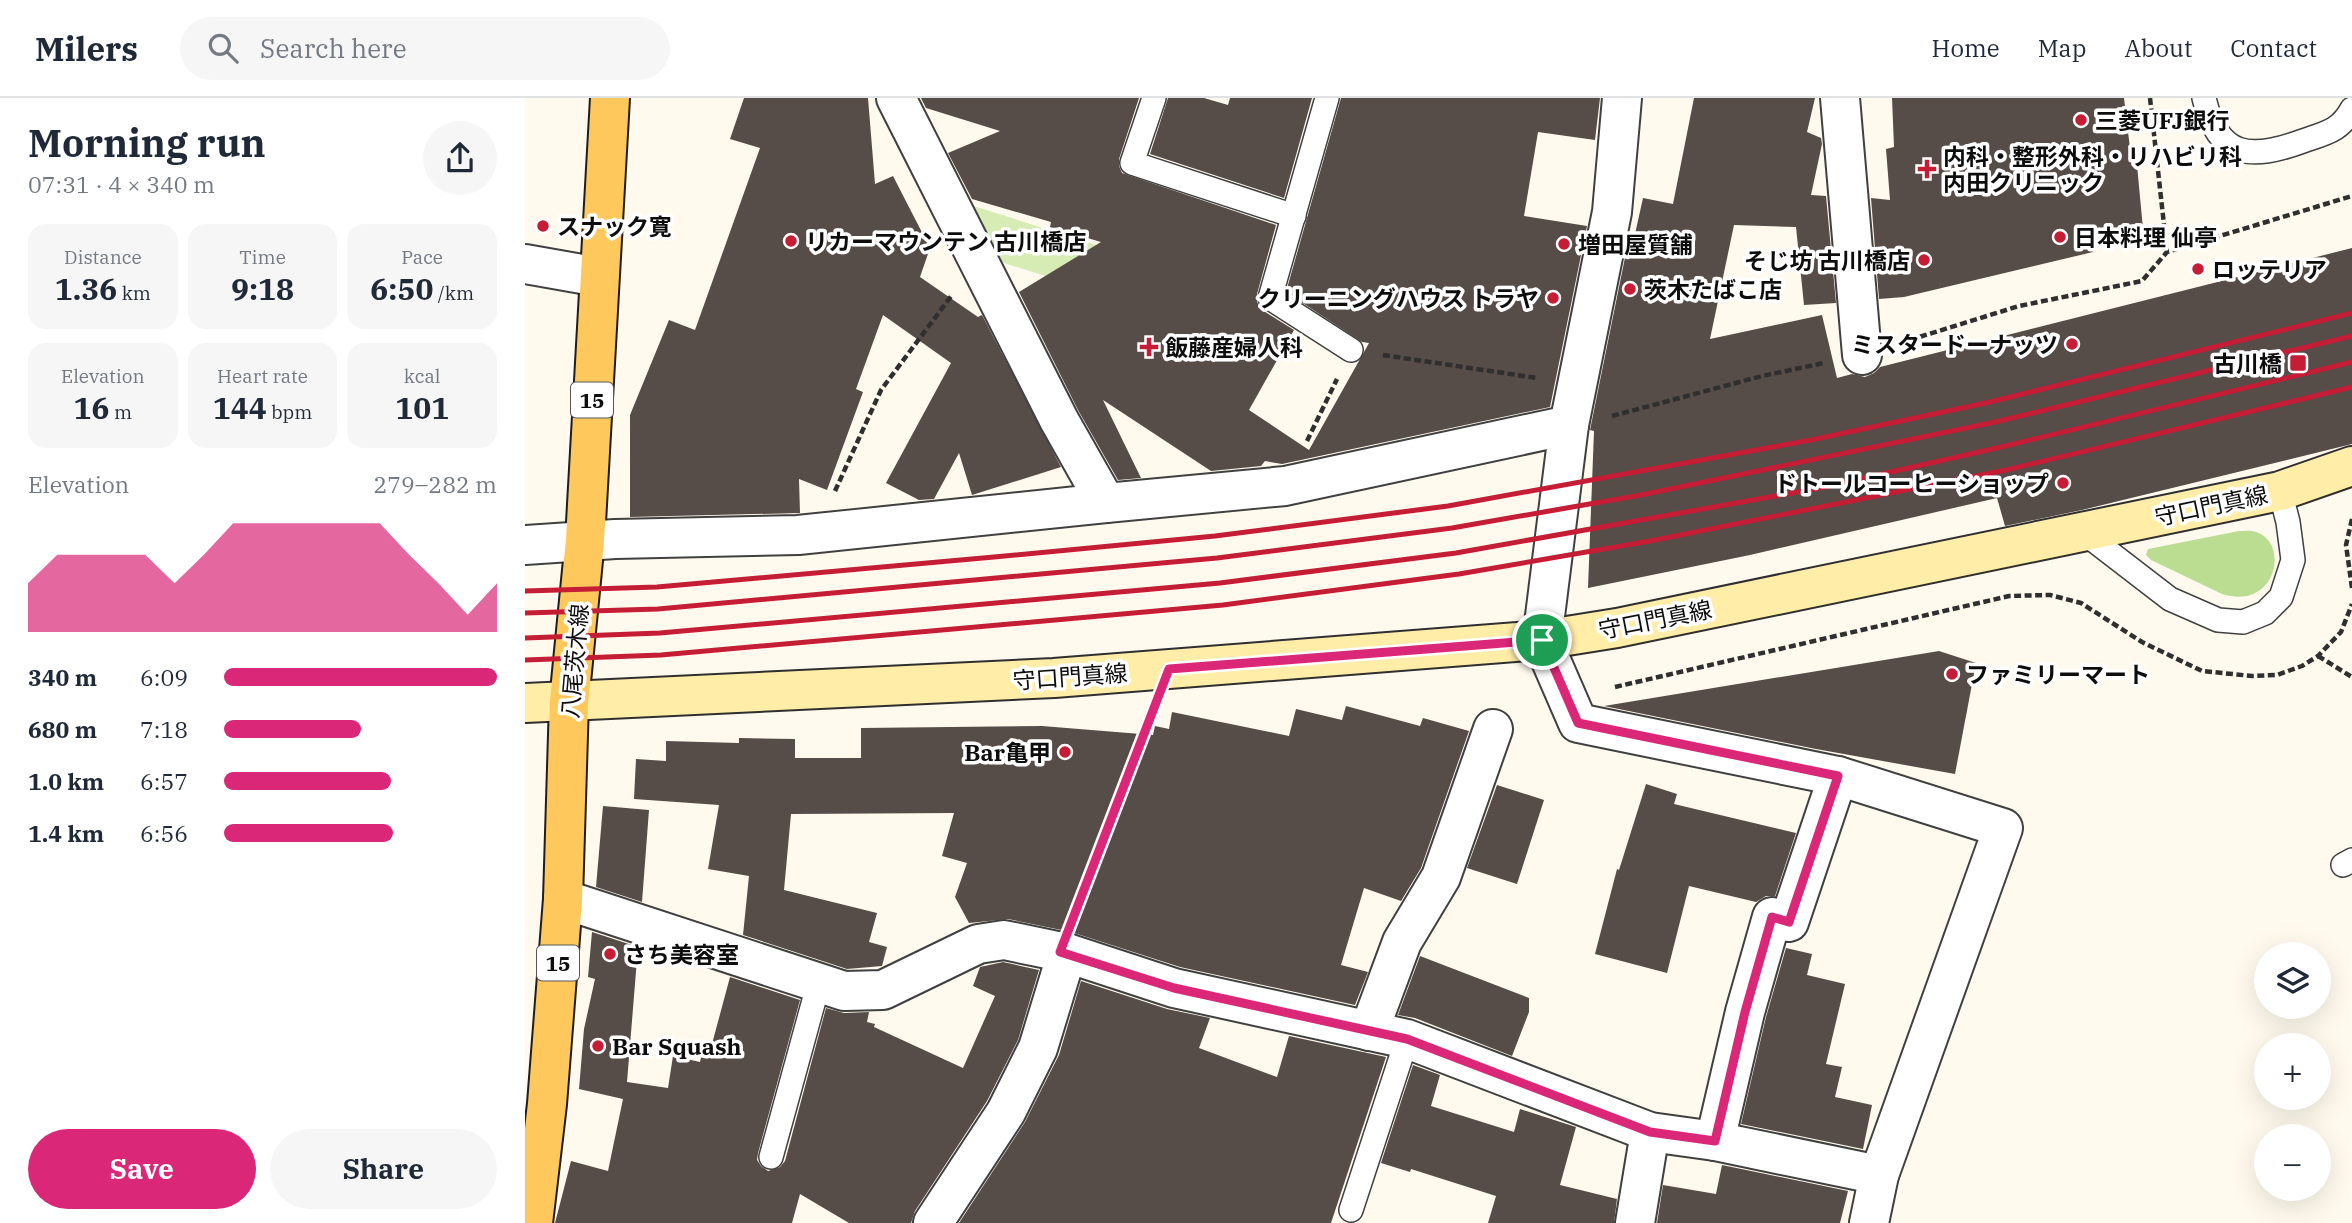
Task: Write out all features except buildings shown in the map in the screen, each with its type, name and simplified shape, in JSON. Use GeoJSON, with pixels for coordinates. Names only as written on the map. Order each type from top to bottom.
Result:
{"type":"FeatureCollection","features":[{"type":"Feature","properties":{"kind":"main road","name":"八尾茨木線"},"geometry":{"type":"LineString","coordinates":[[533,1223],[547,1113],[563,899],[569,702],[585,540],[610,98]]}},
{"type":"Feature","properties":{"kind":"main road","name":"守口門真線"},"geometry":{"type":"LineString","coordinates":[[525,703],[1054,678],[1542,640],[1617,628],[2280,491],[2352,466]]}},
{"type":"Feature","properties":{"kind":"street"},"geometry":{"type":"LineString","coordinates":[[896,98],[1059,420],[1106,503]]}},
{"type":"Feature","properties":{"kind":"street"},"geometry":{"type":"LineString","coordinates":[[1622,98],[1612,212],[1569,425],[1542,640],[1578,723],[1838,776],[2003,828],[1879,1175],[1869,1223]]}},
{"type":"Feature","properties":{"kind":"street"},"geometry":{"type":"LineString","coordinates":[[1840,98],[1862,355]]}},
{"type":"Feature","properties":{"kind":"street"},"geometry":{"type":"LineString","coordinates":[[525,264],[599,276]]}},
{"type":"Feature","properties":{"kind":"street"},"geometry":{"type":"LineString","coordinates":[[525,545],[585,540],[816,534],[1285,485],[1569,425]]}},
{"type":"Feature","properties":{"kind":"street"},"geometry":{"type":"LineString","coordinates":[[1369,1031],[1402,942],[1441,877],[1493,729]]}},
{"type":"Feature","properties":{"kind":"street"},"geometry":{"type":"LineString","coordinates":[[1715,1141],[1745,1012],[1772,917],[1789,922],[1838,776]]}},
{"type":"Feature","properties":{"kind":"street"},"geometry":{"type":"LineString","coordinates":[[563,899],[844,991],[883,990],[978,944],[1004,940],[1064,952],[1174,988],[1407,1039],[1650,1132],[1715,1141],[1879,1175]]}},
{"type":"Feature","properties":{"kind":"street"},"geometry":{"type":"LineString","coordinates":[[933,1223],[1006,1112],[1038,1048],[1064,952]]}},
{"type":"Feature","properties":{"kind":"street"},"geometry":{"type":"LineString","coordinates":[[1635,1223],[1650,1132]]}},
{"type":"Feature","properties":{"kind":"lane"},"geometry":{"type":"LineString","coordinates":[[1154,98],[1132,163],[1294,216]]}},
{"type":"Feature","properties":{"kind":"lane"},"geometry":{"type":"LineString","coordinates":[[1328,98],[1270,298],[1351,350]]}},
{"type":"Feature","properties":{"kind":"lane"},"geometry":{"type":"LineString","coordinates":[[2204,98],[2217,135],[2242,152],[2263,153],[2334,130],[2344,122],[2352,109]]}},
{"type":"Feature","properties":{"kind":"lane"},"geometry":{"type":"LineString","coordinates":[[2083,532],[2170,599],[2218,620],[2243,622],[2265,613],[2281,597],[2293,560],[2288,522],[2280,491]]}},
{"type":"Feature","properties":{"kind":"lane"},"geometry":{"type":"LineString","coordinates":[[771,1157],[819,982]]}},
{"type":"Feature","properties":{"kind":"lane"},"geometry":{"type":"LineString","coordinates":[[1351,1210],[1407,1039]]}},
{"type":"Feature","properties":{"kind":"path"},"geometry":{"type":"LineString","coordinates":[[2150,98],[2167,252]]}},
{"type":"Feature","properties":{"kind":"path"},"geometry":{"type":"LineString","coordinates":[[1569,425],[1762,376],[1862,355],[2019,306],[2142,281],[2167,252],[2352,196]]}},
{"type":"Feature","properties":{"kind":"path"},"geometry":{"type":"LineString","coordinates":[[816,534],[881,390],[978,261]]}},
{"type":"Feature","properties":{"kind":"path"},"geometry":{"type":"LineString","coordinates":[[1285,485],[1351,350],[1576,384]]}},
{"type":"Feature","properties":{"kind":"path"},"geometry":{"type":"LineString","coordinates":[[2352,519],[2346,545],[2352,588]]}},
{"type":"Feature","properties":{"kind":"path"},"geometry":{"type":"LineString","coordinates":[[1606,690],[2009,596],[2050,595],[2081,603],[2142,642],[2202,671],[2252,676],[2277,675],[2302,666],[2318,656],[2341,632],[2352,604]]}},
{"type":"Feature","properties":{"kind":"path"},"geometry":{"type":"LineString","coordinates":[[2318,656],[2352,677]]}},
{"type":"Feature","properties":{"kind":"path"},"geometry":{"type":"LineString","coordinates":[[1064,952],[1169,669]]}},
{"type":"Feature","properties":{"kind":"green space"},"geometry":{"type":"Polygon","coordinates":[[[964,203],[1106,248],[1093,291],[991,259],[964,203]]]}},
{"type":"Feature","properties":{"kind":"green space"},"geometry":{"type":"Polygon","coordinates":[[[2239,531],[2256,532],[2267,538],[2273,548],[2275,560],[2266,584],[2255,593],[2241,597],[2222,594],[2151,560],[2146,555],[2148,549],[2239,531]]]}},
{"type":"Feature","properties":{"kind":"railway"},"geometry":{"type":"LineString","coordinates":[[525,591],[657,587],[994,557],[1215,536],[1448,506],[1811,440],[1990,402],[2352,313]]}},
{"type":"Feature","properties":{"kind":"railway"},"geometry":{"type":"LineString","coordinates":[[525,613],[658,609],[1217,558],[1452,528],[1641,495],[1995,422],[2352,336]]}},
{"type":"Feature","properties":{"kind":"railway"},"geometry":{"type":"LineString","coordinates":[[525,638],[660,633],[1220,583],[1456,553],[1820,488],[2352,362]]}},
{"type":"Feature","properties":{"kind":"railway"},"geometry":{"type":"LineString","coordinates":[[525,660],[661,655],[1223,605],[1459,574],[1650,541],[2006,470],[2352,387]]}},
{"type":"Feature","properties":{"kind":"place","name":"三菱UFJ銀行"},"geometry":{"type":"Point","coordinates":[2081,120]}},
{"type":"Feature","properties":{"kind":"place","name":"内科・整形外科・リハビリ科 内田クリニック"},"geometry":{"type":"Point","coordinates":[1927,169]}},
{"type":"Feature","properties":{"kind":"place","name":"スナック寛"},"geometry":{"type":"Point","coordinates":[543,226]}},
{"type":"Feature","properties":{"kind":"place","name":"日本料理 仙亭"},"geometry":{"type":"Point","coordinates":[2060,237]}},
{"type":"Feature","properties":{"kind":"place","name":"リカーマウンテン 古川橋店"},"geometry":{"type":"Point","coordinates":[791,241]}},
{"type":"Feature","properties":{"kind":"place","name":"増田屋質舗"},"geometry":{"type":"Point","coordinates":[1564,244]}},
{"type":"Feature","properties":{"kind":"place","name":"そじ坊 古川橋店"},"geometry":{"type":"Point","coordinates":[1924,260]}},
{"type":"Feature","properties":{"kind":"place","name":"ロッテリア"},"geometry":{"type":"Point","coordinates":[2198,269]}},
{"type":"Feature","properties":{"kind":"place","name":"茨木たばこ店"},"geometry":{"type":"Point","coordinates":[1630,289]}},
{"type":"Feature","properties":{"kind":"place","name":"クリーニングハウス トラヤ"},"geometry":{"type":"Point","coordinates":[1553,298]}},
{"type":"Feature","properties":{"kind":"place","name":"ミスタードーナッツ"},"geometry":{"type":"Point","coordinates":[2072,344]}},
{"type":"Feature","properties":{"kind":"place","name":"飯藤産婦人科"},"geometry":{"type":"Point","coordinates":[1149,347]}},
{"type":"Feature","properties":{"kind":"place","name":"古川橋"},"geometry":{"type":"Point","coordinates":[2298,363]}},
{"type":"Feature","properties":{"kind":"place","name":"ドトールコーヒーショップ"},"geometry":{"type":"Point","coordinates":[2063,483]}},
{"type":"Feature","properties":{"kind":"place","name":"ファミリーマート"},"geometry":{"type":"Point","coordinates":[1952,674]}},
{"type":"Feature","properties":{"kind":"place","name":"Bar亀甲"},"geometry":{"type":"Point","coordinates":[1065,752]}},
{"type":"Feature","properties":{"kind":"place","name":"さち美容室"},"geometry":{"type":"Point","coordinates":[610,954]}},
{"type":"Feature","properties":{"kind":"place","name":"Bar Squash"},"geometry":{"type":"Point","coordinates":[598,1046]}},
{"type":"Feature","properties":{"kind":"route"},"geometry":{"type":"LineString","coordinates":[[1542,640],[1578,723],[1838,776],[1789,922],[1772,917],[1745,1012],[1715,1141],[1650,1132],[1407,1039],[1174,988],[1060,952],[1169,669],[1542,640]]}}]}
